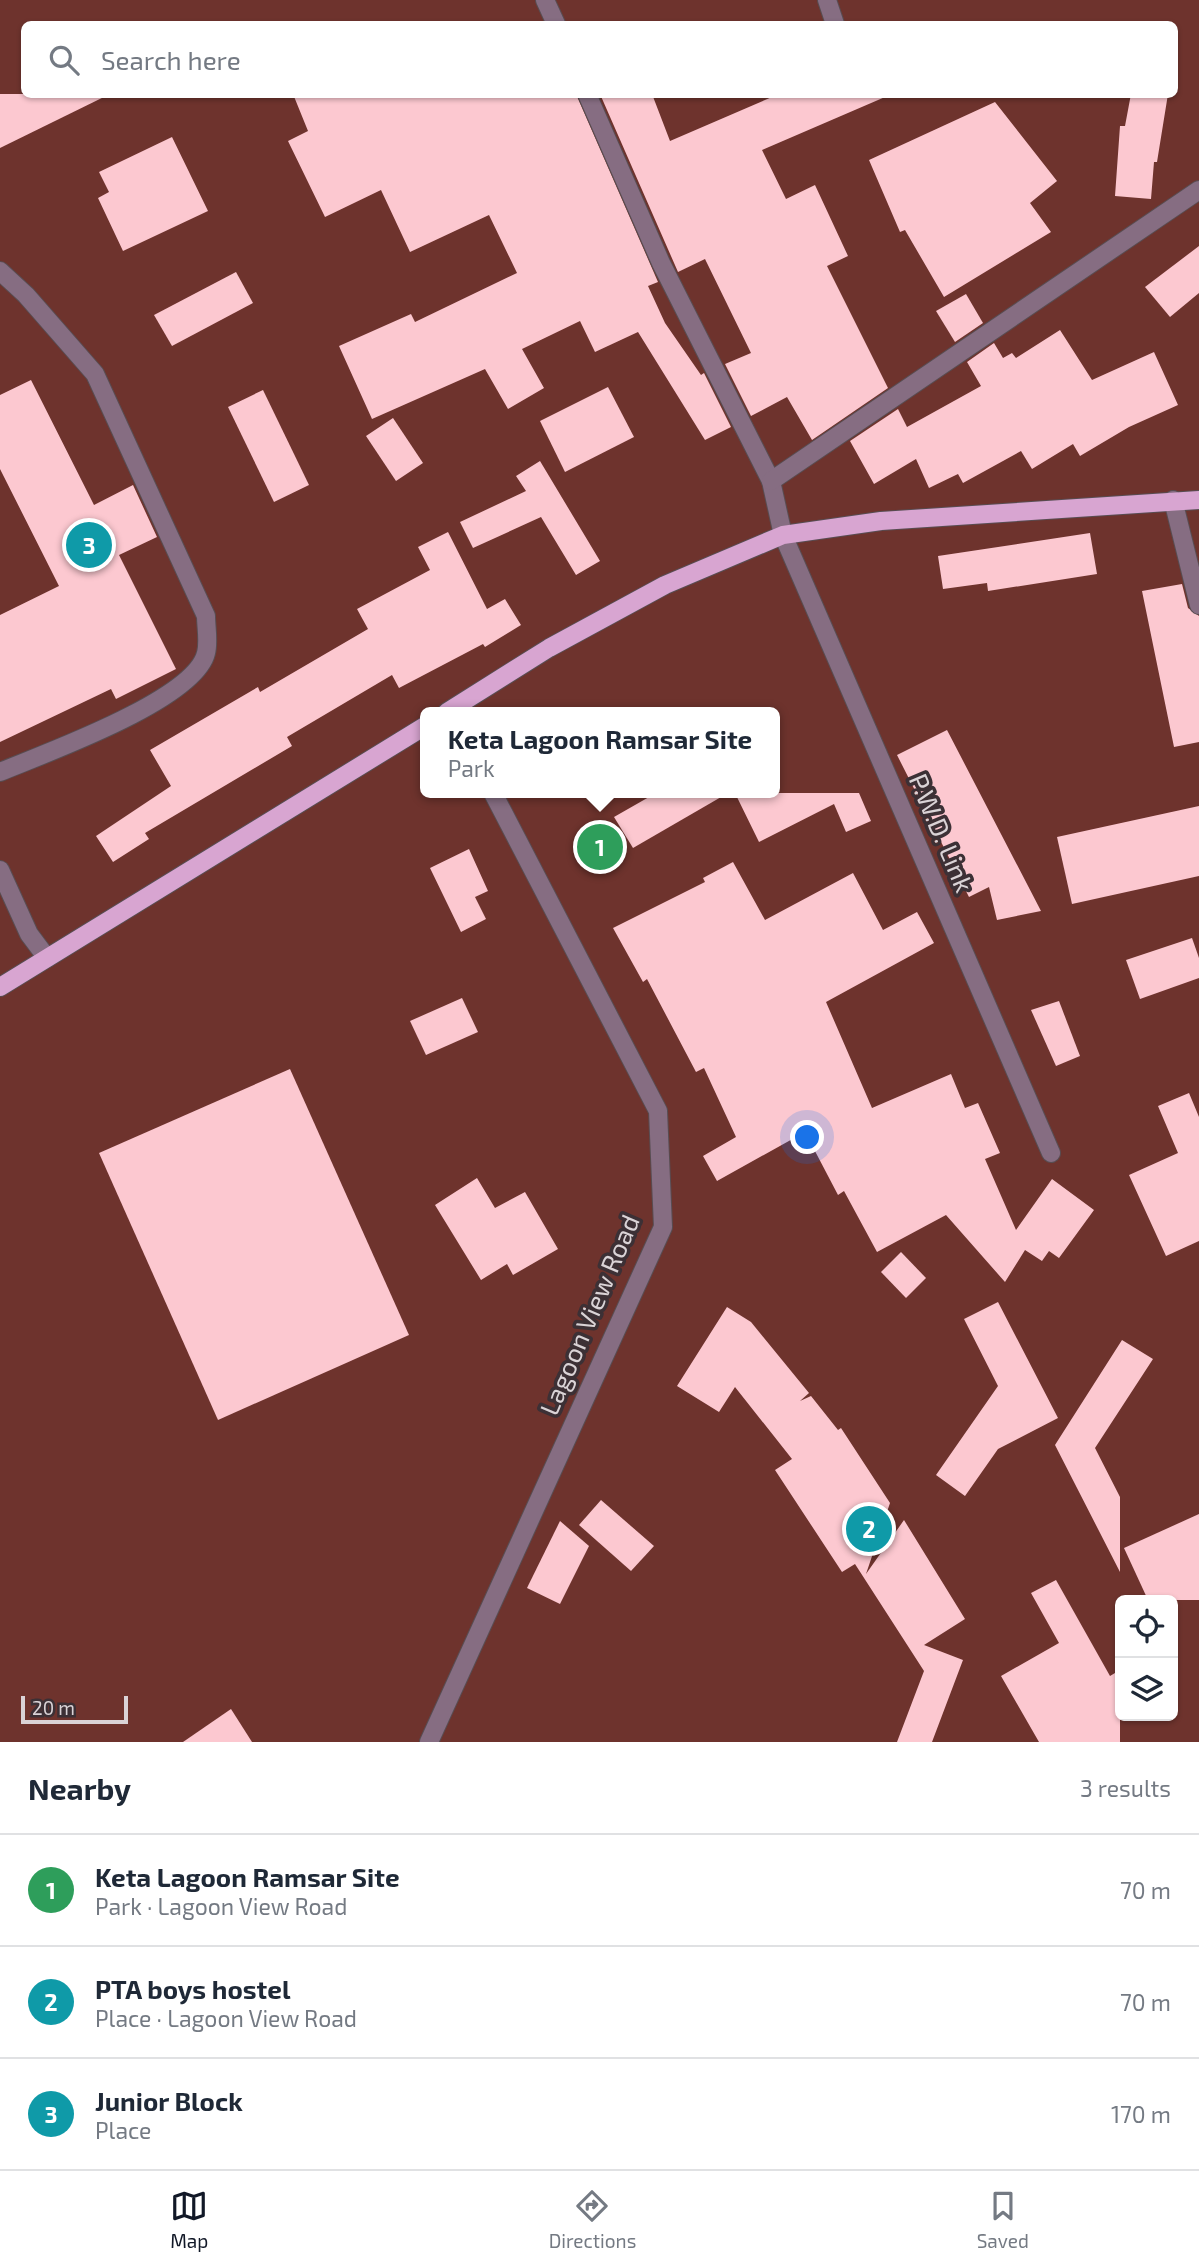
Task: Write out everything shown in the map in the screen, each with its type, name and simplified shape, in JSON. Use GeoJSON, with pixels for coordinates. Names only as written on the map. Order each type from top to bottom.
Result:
{"type":"FeatureCollection","features":[{"type":"Feature","properties":{"kind":"main road"},"geometry":{"type":"LineString","coordinates":[[456,707],[549,648],[666,585],[783,535],[881,521],[1199,500]]}},
{"type":"Feature","properties":{"kind":"main road"},"geometry":{"type":"LineString","coordinates":[[0,986],[420,729]]}},
{"type":"Feature","properties":{"kind":"street"},"geometry":{"type":"LineString","coordinates":[[545,0],[555,21]]}},
{"type":"Feature","properties":{"kind":"street"},"geometry":{"type":"LineString","coordinates":[[827,0],[834,21]]}},
{"type":"Feature","properties":{"kind":"street","name":"P.W.D. Link"},"geometry":{"type":"LineString","coordinates":[[589,98],[661,263],[771,481],[783,535],[1051,1153]]}},
{"type":"Feature","properties":{"kind":"street"},"geometry":{"type":"LineString","coordinates":[[771,481],[1199,190]]}},
{"type":"Feature","properties":{"kind":"street"},"geometry":{"type":"LineString","coordinates":[[0,271],[26,295],[95,374],[206,615],[206,655],[181,685],[102,730],[0,772]]}},
{"type":"Feature","properties":{"kind":"street"},"geometry":{"type":"LineString","coordinates":[[1174,500],[1199,605]]}},
{"type":"Feature","properties":{"kind":"street","name":"Lagoon View Road"},"geometry":{"type":"LineString","coordinates":[[429,1742],[663,1227],[658,1111],[497,798]]}},
{"type":"Feature","properties":{"kind":"street"},"geometry":{"type":"LineString","coordinates":[[0,870],[29,934],[47,958]]}},
{"type":"Feature","properties":{"kind":"shaded area"},"geometry":{"type":"Polygon","coordinates":[[[0,0],[1199,0],[1199,1742],[0,1742],[0,0]]]}},
{"type":"Feature","properties":{"kind":"building"},"geometry":{"type":"Polygon","coordinates":[[[0,94],[21,94],[21,98],[102,98],[0,148],[0,94]]]}},
{"type":"Feature","properties":{"kind":"building"},"geometry":{"type":"Polygon","coordinates":[[[295,98],[578,98],[658,282],[648,286],[665,323],[701,375],[704,373],[731,427],[705,440],[638,332],[595,352],[580,321],[522,349],[544,388],[508,409],[485,369],[372,419],[339,346],[411,314],[415,322],[517,273],[489,215],[410,252],[381,190],[325,217],[288,141],[308,131],[295,98]]]}},
{"type":"Feature","properties":{"kind":"building"},"geometry":{"type":"Polygon","coordinates":[[[602,98],[654,98],[670,141],[770,98],[883,98],[762,150],[786,199],[815,185],[848,256],[827,266],[888,388],[812,440],[787,397],[751,416],[725,364],[751,353],[705,259],[678,272],[602,98]]]}},
{"type":"Feature","properties":{"kind":"building"},"geometry":{"type":"Polygon","coordinates":[[[1130,98],[1167,98],[1157,162],[1154,162],[1151,199],[1115,196],[1120,126],[1125,126],[1130,98]]]}},
{"type":"Feature","properties":{"kind":"building"},"geometry":{"type":"Polygon","coordinates":[[[995,102],[1057,181],[1030,203],[1051,232],[944,297],[905,230],[900,232],[869,160],[995,102]]]}},
{"type":"Feature","properties":{"kind":"building"},"geometry":{"type":"Polygon","coordinates":[[[172,137],[208,211],[123,251],[98,198],[109,192],[99,172],[172,137]]]}},
{"type":"Feature","properties":{"kind":"building"},"geometry":{"type":"Polygon","coordinates":[[[1199,246],[1199,293],[1170,317],[1145,287],[1199,246]]]}},
{"type":"Feature","properties":{"kind":"building"},"geometry":{"type":"Polygon","coordinates":[[[236,272],[253,303],[172,346],[154,315],[236,272]]]}},
{"type":"Feature","properties":{"kind":"building"},"geometry":{"type":"Polygon","coordinates":[[[966,294],[983,323],[955,342],[936,311],[966,294]]]}},
{"type":"Feature","properties":{"kind":"building"},"geometry":{"type":"Polygon","coordinates":[[[1060,330],[1092,380],[1154,352],[1178,405],[1129,427],[1080,456],[1073,444],[1032,469],[1021,451],[963,483],[958,474],[929,488],[916,459],[874,484],[850,441],[898,409],[907,427],[981,386],[967,362],[994,343],[1003,358],[1012,353],[1016,358],[1060,330]]]}},
{"type":"Feature","properties":{"kind":"building"},"geometry":{"type":"Polygon","coordinates":[[[31,380],[94,505],[133,485],[157,537],[119,555],[176,669],[116,699],[111,689],[0,742],[0,615],[59,586],[0,469],[0,395],[31,380]]]}},
{"type":"Feature","properties":{"kind":"building"},"geometry":{"type":"Polygon","coordinates":[[[608,387],[634,437],[565,472],[540,421],[608,387]]]}},
{"type":"Feature","properties":{"kind":"building"},"geometry":{"type":"Polygon","coordinates":[[[263,390],[309,485],[274,502],[228,407],[263,390]]]}},
{"type":"Feature","properties":{"kind":"building"},"geometry":{"type":"Polygon","coordinates":[[[393,418],[423,463],[396,481],[366,436],[393,418]]]}},
{"type":"Feature","properties":{"kind":"building"},"geometry":{"type":"Polygon","coordinates":[[[540,461],[600,561],[576,575],[541,517],[473,548],[460,522],[526,491],[516,476],[540,461]]]}},
{"type":"Feature","properties":{"kind":"building"},"geometry":{"type":"Polygon","coordinates":[[[448,532],[487,609],[505,599],[521,625],[485,647],[483,644],[399,688],[392,675],[287,737],[292,746],[145,833],[149,839],[113,862],[96,836],[171,786],[150,750],[258,687],[260,692],[368,629],[357,609],[430,570],[418,547],[448,532]]]}},
{"type":"Feature","properties":{"kind":"building"},"geometry":{"type":"Polygon","coordinates":[[[1090,533],[1097,574],[988,591],[987,583],[943,589],[938,556],[1090,533]]]}},
{"type":"Feature","properties":{"kind":"building"},"geometry":{"type":"Polygon","coordinates":[[[1182,584],[1188,608],[1199,616],[1199,742],[1174,747],[1142,591],[1182,584]]]}},
{"type":"Feature","properties":{"kind":"building"},"geometry":{"type":"Polygon","coordinates":[[[947,730],[1041,911],[997,920],[989,887],[969,897],[897,755],[947,730]]]}},
{"type":"Feature","properties":{"kind":"building"},"geometry":{"type":"Polygon","coordinates":[[[780,793],[859,793],[871,821],[846,832],[834,804],[759,842],[737,798],[780,798],[780,793]]]}},
{"type":"Feature","properties":{"kind":"building"},"geometry":{"type":"Polygon","coordinates":[[[647,798],[719,798],[633,848],[614,817],[647,798]]]}},
{"type":"Feature","properties":{"kind":"building"},"geometry":{"type":"Polygon","coordinates":[[[1199,806],[1199,876],[1072,904],[1057,837],[1199,806]]]}},
{"type":"Feature","properties":{"kind":"building"},"geometry":{"type":"Polygon","coordinates":[[[469,849],[488,891],[475,897],[486,919],[461,932],[430,868],[469,849]]]}},
{"type":"Feature","properties":{"kind":"building"},"geometry":{"type":"Polygon","coordinates":[[[733,862],[765,920],[853,873],[883,930],[917,912],[934,943],[826,1002],[872,1108],[951,1074],[965,1108],[978,1103],[1000,1153],[985,1159],[1016,1230],[1052,1179],[1094,1210],[1059,1258],[1049,1251],[1042,1261],[1025,1250],[1005,1282],[946,1215],[877,1252],[844,1191],[838,1195],[805,1132],[717,1181],[703,1156],[736,1137],[704,1068],[696,1072],[647,979],[643,982],[613,928],[705,882],[703,878],[733,862]]]}},
{"type":"Feature","properties":{"kind":"building"},"geometry":{"type":"Polygon","coordinates":[[[1192,938],[1199,958],[1199,978],[1140,999],[1126,960],[1192,938]]]}},
{"type":"Feature","properties":{"kind":"building"},"geometry":{"type":"Polygon","coordinates":[[[462,998],[478,1032],[426,1055],[410,1021],[462,998]]]}},
{"type":"Feature","properties":{"kind":"building"},"geometry":{"type":"Polygon","coordinates":[[[1059,1001],[1080,1056],[1056,1066],[1031,1010],[1059,1001]]]}},
{"type":"Feature","properties":{"kind":"building"},"geometry":{"type":"Polygon","coordinates":[[[290,1069],[409,1335],[218,1420],[99,1153],[290,1069]]]}},
{"type":"Feature","properties":{"kind":"building"},"geometry":{"type":"Polygon","coordinates":[[[1189,1093],[1199,1117],[1199,1241],[1166,1256],[1129,1175],[1178,1153],[1158,1106],[1189,1093]]]}},
{"type":"Feature","properties":{"kind":"building"},"geometry":{"type":"Polygon","coordinates":[[[477,1178],[495,1208],[525,1192],[558,1249],[513,1275],[507,1264],[481,1280],[435,1205],[477,1178]]]}},
{"type":"Feature","properties":{"kind":"building"},"geometry":{"type":"Polygon","coordinates":[[[901,1252],[926,1278],[906,1298],[881,1272],[901,1252]]]}},
{"type":"Feature","properties":{"kind":"building"},"geometry":{"type":"Polygon","coordinates":[[[998,1302],[1058,1418],[998,1449],[965,1496],[936,1475],[998,1386],[964,1319],[998,1302]]]}},
{"type":"Feature","properties":{"kind":"building"},"geometry":{"type":"Polygon","coordinates":[[[727,1307],[751,1322],[809,1393],[800,1401],[811,1396],[838,1430],[841,1428],[890,1503],[866,1574],[904,1520],[965,1619],[924,1645],[963,1660],[932,1742],[897,1742],[924,1671],[855,1564],[842,1572],[775,1470],[792,1459],[735,1387],[719,1412],[677,1386],[727,1307]]]}},
{"type":"Feature","properties":{"kind":"building"},"geometry":{"type":"Polygon","coordinates":[[[1122,1340],[1153,1359],[1095,1448],[1120,1497],[1120,1572],[1055,1445],[1122,1340]]]}},
{"type":"Feature","properties":{"kind":"building"},"geometry":{"type":"Polygon","coordinates":[[[601,1500],[654,1546],[631,1571],[579,1525],[601,1500]]]}},
{"type":"Feature","properties":{"kind":"building"},"geometry":{"type":"Polygon","coordinates":[[[1199,1514],[1199,1600],[1178,1600],[1178,1595],[1146,1595],[1124,1548],[1199,1514]]]}},
{"type":"Feature","properties":{"kind":"building"},"geometry":{"type":"Polygon","coordinates":[[[560,1521],[589,1546],[560,1604],[527,1588],[560,1521]]]}},
{"type":"Feature","properties":{"kind":"building"},"geometry":{"type":"Polygon","coordinates":[[[1056,1580],[1110,1676],[1115,1673],[1115,1721],[1120,1721],[1120,1742],[1039,1742],[1001,1676],[1059,1643],[1031,1593],[1056,1580]]]}},
{"type":"Feature","properties":{"kind":"building"},"geometry":{"type":"Polygon","coordinates":[[[231,1709],[252,1742],[183,1742],[231,1709]]]}},
{"type":"Feature","properties":{"kind":"place","name":"Junior Block"},"geometry":{"type":"Point","coordinates":[89,545]}},
{"type":"Feature","properties":{"kind":"place","name":"Keta Lagoon Ramsar Site"},"geometry":{"type":"Point","coordinates":[600,847]}},
{"type":"Feature","properties":{"kind":"place","name":"PTA boys hostel"},"geometry":{"type":"Point","coordinates":[869,1529]}}]}
